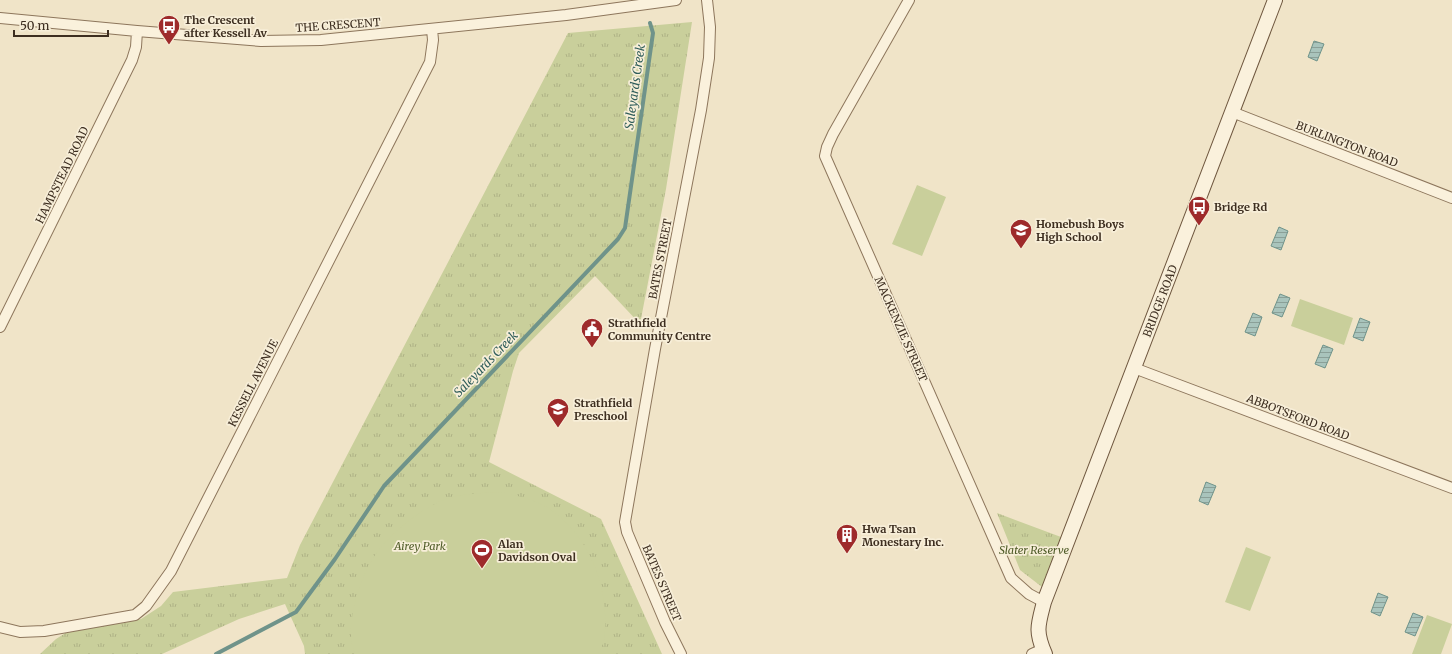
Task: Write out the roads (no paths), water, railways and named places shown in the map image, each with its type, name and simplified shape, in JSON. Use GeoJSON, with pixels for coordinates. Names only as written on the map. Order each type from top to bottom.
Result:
{"type":"FeatureCollection","features":[{"type":"Feature","properties":{"kind":"street","name":"THE CRESCENT"},"geometry":{"type":"LineString","coordinates":[[0,18],[261,41],[290,41],[321,40],[566,15],[676,0]]}},
{"type":"Feature","properties":{"kind":"street","name":"BATES STREET"},"geometry":{"type":"LineString","coordinates":[[681,654],[665,622],[627,532],[625,522],[652,364],[707,73],[710,41],[707,0]]}},
{"type":"Feature","properties":{"kind":"street","name":"MACKENZIE STREET"},"geometry":{"type":"LineString","coordinates":[[910,0],[833,134],[825,156],[1010,578],[1029,594],[1044,602]]}},
{"type":"Feature","properties":{"kind":"street","name":"BRIDGE ROAD"},"geometry":{"type":"LineString","coordinates":[[1044,602],[1275,0]]}},
{"type":"Feature","properties":{"kind":"street","name":"KESSELL AVENUE"},"geometry":{"type":"LineString","coordinates":[[0,627],[20,632],[44,631],[118,619],[135,615],[149,602],[177,558],[430,62],[433,40],[432,29]]}},
{"type":"Feature","properties":{"kind":"street","name":"HAMPSTEAD ROAD"},"geometry":{"type":"LineString","coordinates":[[0,327],[132,60],[136,47],[137,31]]}},
{"type":"Feature","properties":{"kind":"street","name":"BURLINGTON ROAD"},"geometry":{"type":"LineString","coordinates":[[1232,112],[1452,198]]}},
{"type":"Feature","properties":{"kind":"street","name":"ABBOTSFORD ROAD"},"geometry":{"type":"LineString","coordinates":[[1134,368],[1452,488]]}},
{"type":"Feature","properties":{"kind":"street"},"geometry":{"type":"LineString","coordinates":[[1040,652],[1037,629],[1044,602]]}},
{"type":"Feature","properties":{"kind":"water"},"geometry":{"type":"Polygon","coordinates":[[[1314,41],[1324,44],[1317,61],[1308,57],[1314,41]]]}},
{"type":"Feature","properties":{"kind":"water"},"geometry":{"type":"Polygon","coordinates":[[[1279,227],[1288,231],[1281,250],[1271,246],[1279,227]]]}},
{"type":"Feature","properties":{"kind":"water"},"geometry":{"type":"Polygon","coordinates":[[[1280,294],[1290,298],[1282,317],[1272,313],[1280,294]]]}},
{"type":"Feature","properties":{"kind":"water"},"geometry":{"type":"Polygon","coordinates":[[[1253,313],[1262,317],[1255,336],[1245,332],[1253,313]]]}},
{"type":"Feature","properties":{"kind":"water"},"geometry":{"type":"Polygon","coordinates":[[[1360,318],[1370,322],[1363,341],[1353,337],[1360,318]]]}},
{"type":"Feature","properties":{"kind":"water"},"geometry":{"type":"Polygon","coordinates":[[[1323,345],[1333,349],[1325,368],[1315,364],[1323,345]]]}},
{"type":"Feature","properties":{"kind":"water"},"geometry":{"type":"Polygon","coordinates":[[[1206,482],[1216,486],[1208,505],[1199,501],[1206,482]]]}},
{"type":"Feature","properties":{"kind":"water"},"geometry":{"type":"Polygon","coordinates":[[[1378,593],[1388,597],[1380,616],[1371,612],[1378,593]]]}},
{"type":"Feature","properties":{"kind":"water"},"geometry":{"type":"Polygon","coordinates":[[[1413,613],[1423,617],[1415,636],[1405,632],[1413,613]]]}},
{"type":"Feature","properties":{"kind":"waterway","name":"Saleyards Creek"},"geometry":{"type":"LineString","coordinates":[[216,654],[296,612],[335,559],[384,486],[618,239],[625,228],[653,33],[650,23]]}},
{"type":"Feature","properties":{"kind":"place","name":"The Crescent after Kessell Av"},"geometry":{"type":"Point","coordinates":[169,46]}},
{"type":"Feature","properties":{"kind":"place","name":"Bridge Rd"},"geometry":{"type":"Point","coordinates":[1199,226]}},
{"type":"Feature","properties":{"kind":"place","name":"Homebush Boys High School"},"geometry":{"type":"Point","coordinates":[1021,250]}},
{"type":"Feature","properties":{"kind":"place","name":"Strathfield Community Centre"},"geometry":{"type":"Point","coordinates":[592,348]}},
{"type":"Feature","properties":{"kind":"place","name":"Strathfield Preschool"},"geometry":{"type":"Point","coordinates":[558,428]}},
{"type":"Feature","properties":{"kind":"place","name":"Hwa Tsan Monestary Inc."},"geometry":{"type":"Point","coordinates":[847,554]}},
{"type":"Feature","properties":{"kind":"place","name":"Alan Davidson Oval"},"geometry":{"type":"Point","coordinates":[482,570]}},
{"type":"Feature","properties":{"kind":"park label","name":"Airey Park"},"geometry":{"type":"Point","coordinates":[420,546]}},
{"type":"Feature","properties":{"kind":"park label","name":"Slater Reserve"},"geometry":{"type":"Point","coordinates":[1034,550]}}]}
